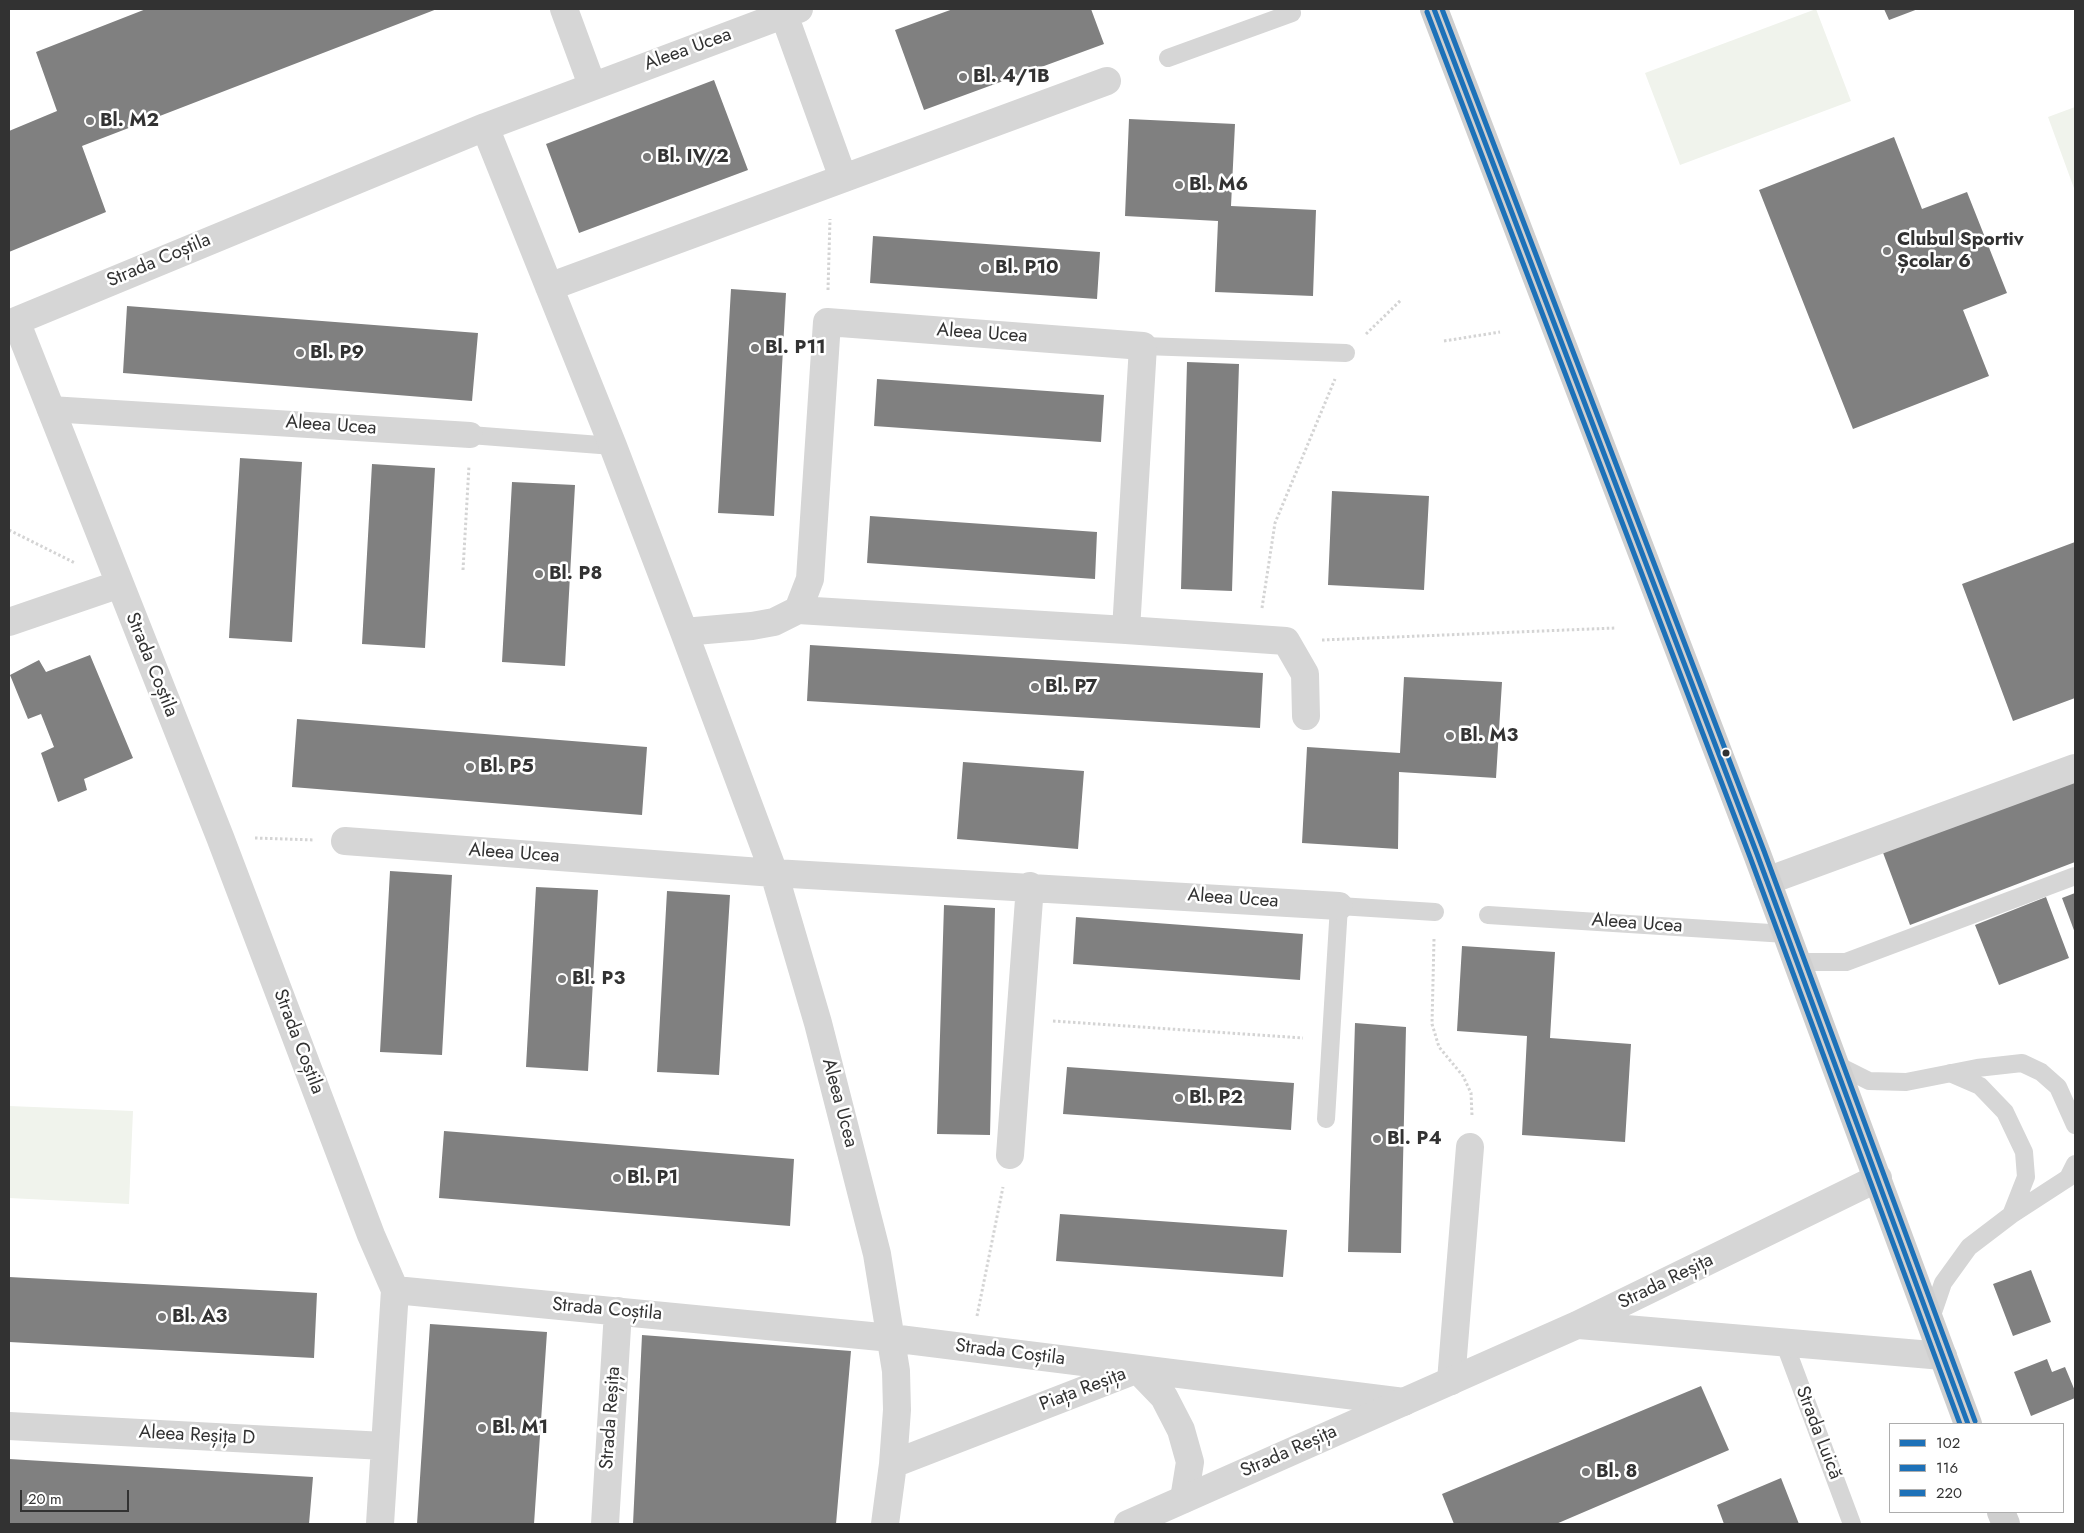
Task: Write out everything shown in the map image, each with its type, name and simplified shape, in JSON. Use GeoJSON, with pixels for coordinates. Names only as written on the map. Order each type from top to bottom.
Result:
{"type":"FeatureCollection","features":[{"type":"Feature","properties":{"kind":"main road"},"geometry":{"type":"LineString","coordinates":[[1434,9],[1767,881],[1968,1423]]}},
{"type":"Feature","properties":{"kind":"street"},"geometry":{"type":"LineString","coordinates":[[564,9],[592,85]]}},
{"type":"Feature","properties":{"kind":"street","name":"Aleea Ucea"},"geometry":{"type":"LineString","coordinates":[[837,181],[788,11],[484,127],[613,446],[774,873],[818,1023],[859,1177],[877,1254],[891,1338]]}},
{"type":"Feature","properties":{"kind":"street"},"geometry":{"type":"LineString","coordinates":[[549,287],[1107,82]]}},
{"type":"Feature","properties":{"kind":"street","name":"Strada Coștila"},"geometry":{"type":"LineString","coordinates":[[484,127],[16,321],[220,837],[371,1235],[395,1290],[891,1338],[1404,1402]]}},
{"type":"Feature","properties":{"kind":"street"},"geometry":{"type":"LineString","coordinates":[[798,610],[810,579],[827,322]]}},
{"type":"Feature","properties":{"kind":"street","name":"Aleea Ucea"},"geometry":{"type":"LineString","coordinates":[[827,322],[1143,346]]}},
{"type":"Feature","properties":{"kind":"street"},"geometry":{"type":"LineString","coordinates":[[1126,630],[1143,346]]}},
{"type":"Feature","properties":{"kind":"street","name":"Aleea Ucea"},"geometry":{"type":"LineString","coordinates":[[50,409],[470,435]]}},
{"type":"Feature","properties":{"kind":"street"},"geometry":{"type":"LineString","coordinates":[[9,622],[120,584]]}},
{"type":"Feature","properties":{"kind":"street"},"geometry":{"type":"LineString","coordinates":[[684,632],[752,626],[774,622],[798,610],[1286,641],[1305,674],[1306,716]]}},
{"type":"Feature","properties":{"kind":"street"},"geometry":{"type":"LineString","coordinates":[[1767,881],[2075,768]]}},
{"type":"Feature","properties":{"kind":"street","name":"Aleea Ucea"},"geometry":{"type":"LineString","coordinates":[[345,841],[774,873],[1030,886],[1339,906]]}},
{"type":"Feature","properties":{"kind":"street"},"geometry":{"type":"LineString","coordinates":[[1010,1155],[1030,886]]}},
{"type":"Feature","properties":{"kind":"street"},"geometry":{"type":"LineString","coordinates":[[1451,1381],[1470,1147]]}},
{"type":"Feature","properties":{"kind":"street","name":"Strada Reșița"},"geometry":{"type":"LineString","coordinates":[[1128,1524],[1577,1325],[1878,1178]]}},
{"type":"Feature","properties":{"kind":"street"},"geometry":{"type":"LineString","coordinates":[[380,1524],[395,1290]]}},
{"type":"Feature","properties":{"kind":"street","name":"Strada Reșița"},"geometry":{"type":"LineString","coordinates":[[605,1524],[618,1311]]}},
{"type":"Feature","properties":{"kind":"street"},"geometry":{"type":"LineString","coordinates":[[1577,1325],[1943,1356]]}},
{"type":"Feature","properties":{"kind":"street"},"geometry":{"type":"LineString","coordinates":[[885,1524],[893,1464],[897,1410],[896,1371],[891,1338]]}},
{"type":"Feature","properties":{"kind":"street","name":"Piața Reșița"},"geometry":{"type":"LineString","coordinates":[[893,1464],[1137,1369],[1164,1398],[1181,1430],[1190,1462],[1184,1499]]}},
{"type":"Feature","properties":{"kind":"street","name":"Aleea Reșița D"},"geometry":{"type":"LineString","coordinates":[[9,1426],[384,1446]]}},
{"type":"Feature","properties":{"kind":"lane"},"geometry":{"type":"LineString","coordinates":[[1168,58],[1292,13]]}},
{"type":"Feature","properties":{"kind":"lane"},"geometry":{"type":"LineString","coordinates":[[1143,346],[1346,353]]}},
{"type":"Feature","properties":{"kind":"lane","name":"Aleea Ucea"},"geometry":{"type":"LineString","coordinates":[[470,435],[613,446]]}},
{"type":"Feature","properties":{"kind":"lane"},"geometry":{"type":"LineString","coordinates":[[1797,962],[1846,962],[2075,876]]}},
{"type":"Feature","properties":{"kind":"lane"},"geometry":{"type":"LineString","coordinates":[[1326,1119],[1339,906]]}},
{"type":"Feature","properties":{"kind":"lane","name":"Aleea Ucea"},"geometry":{"type":"LineString","coordinates":[[1339,906],[1435,912]]}},
{"type":"Feature","properties":{"kind":"lane","name":"Aleea Ucea"},"geometry":{"type":"LineString","coordinates":[[1488,915],[1786,934]]}},
{"type":"Feature","properties":{"kind":"lane"},"geometry":{"type":"LineString","coordinates":[[1835,1064],[1869,1081],[1906,1082],[1950,1073],[2022,1063],[2041,1072],[2058,1087],[2075,1125]]}},
{"type":"Feature","properties":{"kind":"lane"},"geometry":{"type":"LineString","coordinates":[[1950,1073],[1980,1086],[2005,1112],[2024,1152],[2026,1177],[2012,1215]]}},
{"type":"Feature","properties":{"kind":"lane"},"geometry":{"type":"LineString","coordinates":[[1930,1321],[1943,1283],[1969,1247],[2012,1215],[2068,1178],[2075,1164]]}},
{"type":"Feature","properties":{"kind":"lane","name":"Strada Luică"},"geometry":{"type":"LineString","coordinates":[[1784,1342],[1852,1524]]}},
{"type":"Feature","properties":{"kind":"path"},"geometry":{"type":"LineString","coordinates":[[827,322],[837,181]]}},
{"type":"Feature","properties":{"kind":"path"},"geometry":{"type":"LineString","coordinates":[[1258,639],[1275,523],[1346,353],[1402,300]]}},
{"type":"Feature","properties":{"kind":"path"},"geometry":{"type":"LineString","coordinates":[[1444,341],[1500,332]]}},
{"type":"Feature","properties":{"kind":"path"},"geometry":{"type":"LineString","coordinates":[[464,570],[470,435]]}},
{"type":"Feature","properties":{"kind":"path"},"geometry":{"type":"LineString","coordinates":[[9,530],[120,584]]}},
{"type":"Feature","properties":{"kind":"path"},"geometry":{"type":"LineString","coordinates":[[1286,641],[1615,628]]}},
{"type":"Feature","properties":{"kind":"path"},"geometry":{"type":"LineString","coordinates":[[220,837],[345,841]]}},
{"type":"Feature","properties":{"kind":"path"},"geometry":{"type":"LineString","coordinates":[[1435,912],[1432,1024],[1439,1048],[1464,1076],[1471,1093],[1470,1147]]}},
{"type":"Feature","properties":{"kind":"path"},"geometry":{"type":"LineString","coordinates":[[1020,1018],[1331,1040]]}},
{"type":"Feature","properties":{"kind":"path"},"geometry":{"type":"LineString","coordinates":[[971,1348],[1010,1155]]}},
{"type":"Feature","properties":{"kind":"shaded area"},"geometry":{"type":"Polygon","coordinates":[[[1816,9],[1851,101],[1680,165],[1645,73],[1816,9]]]}},
{"type":"Feature","properties":{"kind":"shaded area"},"geometry":{"type":"Polygon","coordinates":[[[2075,107],[2075,191],[2048,117],[2075,107]]]}},
{"type":"Feature","properties":{"kind":"shaded area"},"geometry":{"type":"Polygon","coordinates":[[[9,1106],[133,1111],[129,1204],[9,1198],[9,1106]]]}},
{"type":"Feature","properties":{"kind":"building","name":"Bl. M2"},"geometry":{"type":"Polygon","coordinates":[[[146,9],[437,9],[82,146],[106,212],[9,252],[9,131],[57,111],[36,52],[146,9]]]}},
{"type":"Feature","properties":{"kind":"building","name":"Bl. 4/1B"},"geometry":{"type":"Polygon","coordinates":[[[953,9],[1091,9],[1104,44],[924,110],[895,30],[953,9]]]}},
{"type":"Feature","properties":{"kind":"building"},"geometry":{"type":"Polygon","coordinates":[[[1884,9],[1918,9],[1889,20],[1884,9]]]}},
{"type":"Feature","properties":{"kind":"building","name":"Bl. IV/2"},"geometry":{"type":"Polygon","coordinates":[[[714,80],[748,170],[579,233],[546,144],[714,80]]]}},
{"type":"Feature","properties":{"kind":"building"},"geometry":{"type":"Polygon","coordinates":[[[1129,119],[1235,124],[1231,206],[1316,210],[1313,296],[1215,292],[1218,221],[1125,216],[1129,119]]]}},
{"type":"Feature","properties":{"kind":"building","name":"Clubul Sportiv Școlar 6"},"geometry":{"type":"Polygon","coordinates":[[[1894,137],[1922,209],[1967,192],[2007,293],[1963,310],[1989,376],[1853,429],[1759,190],[1894,137]]]}},
{"type":"Feature","properties":{"kind":"building","name":"Bl. P10"},"geometry":{"type":"Polygon","coordinates":[[[873,236],[1100,252],[1097,299],[870,283],[873,236]]]}},
{"type":"Feature","properties":{"kind":"building","name":"Bl. P11"},"geometry":{"type":"Polygon","coordinates":[[[731,289],[786,293],[774,516],[718,513],[731,289]]]}},
{"type":"Feature","properties":{"kind":"building","name":"Bl. P9"},"geometry":{"type":"Polygon","coordinates":[[[127,306],[478,333],[472,401],[123,373],[127,306]]]}},
{"type":"Feature","properties":{"kind":"building"},"geometry":{"type":"Polygon","coordinates":[[[1187,362],[1239,364],[1232,591],[1181,589],[1187,362]]]}},
{"type":"Feature","properties":{"kind":"building"},"geometry":{"type":"Polygon","coordinates":[[[877,379],[1104,395],[1101,442],[874,426],[877,379]]]}},
{"type":"Feature","properties":{"kind":"building"},"geometry":{"type":"Polygon","coordinates":[[[240,458],[302,462],[292,642],[229,638],[240,458]]]}},
{"type":"Feature","properties":{"kind":"building"},"geometry":{"type":"Polygon","coordinates":[[[372,464],[435,468],[425,648],[362,644],[372,464]]]}},
{"type":"Feature","properties":{"kind":"building","name":"Bl. P8"},"geometry":{"type":"Polygon","coordinates":[[[512,482],[575,485],[565,666],[502,662],[512,482]]]}},
{"type":"Feature","properties":{"kind":"building"},"geometry":{"type":"Polygon","coordinates":[[[1332,491],[1429,496],[1424,590],[1328,585],[1332,491]]]}},
{"type":"Feature","properties":{"kind":"building"},"geometry":{"type":"Polygon","coordinates":[[[870,516],[1097,532],[1095,579],[867,563],[870,516]]]}},
{"type":"Feature","properties":{"kind":"building"},"geometry":{"type":"Polygon","coordinates":[[[2075,542],[2075,698],[2013,721],[1962,584],[2075,542]]]}},
{"type":"Feature","properties":{"kind":"building","name":"Bl. P7"},"geometry":{"type":"Polygon","coordinates":[[[810,645],[1263,673],[1260,728],[807,701],[810,645]]]}},
{"type":"Feature","properties":{"kind":"building"},"geometry":{"type":"Polygon","coordinates":[[[90,655],[133,758],[84,779],[87,790],[58,802],[41,753],[54,747],[41,714],[28,719],[10,675],[39,660],[46,672],[90,655]]]}},
{"type":"Feature","properties":{"kind":"building"},"geometry":{"type":"Polygon","coordinates":[[[1404,677],[1502,682],[1496,778],[1399,772],[1398,849],[1302,843],[1307,747],[1400,753],[1404,677]]]}},
{"type":"Feature","properties":{"kind":"building","name":"Bl. P5"},"geometry":{"type":"Polygon","coordinates":[[[297,719],[647,747],[642,815],[292,787],[297,719]]]}},
{"type":"Feature","properties":{"kind":"building"},"geometry":{"type":"Polygon","coordinates":[[[963,762],[1084,771],[1078,849],[957,839],[963,762]]]}},
{"type":"Feature","properties":{"kind":"building"},"geometry":{"type":"Polygon","coordinates":[[[2075,777],[2075,862],[1910,925],[1882,850],[2075,777]]]}},
{"type":"Feature","properties":{"kind":"building"},"geometry":{"type":"Polygon","coordinates":[[[390,871],[452,875],[442,1055],[380,1052],[390,871]]]}},
{"type":"Feature","properties":{"kind":"building","name":"Bl. P3"},"geometry":{"type":"Polygon","coordinates":[[[536,887],[598,890],[588,1071],[526,1067],[536,887]]]}},
{"type":"Feature","properties":{"kind":"building"},"geometry":{"type":"Polygon","coordinates":[[[667,891],[730,895],[719,1075],[657,1072],[667,891]]]}},
{"type":"Feature","properties":{"kind":"building"},"geometry":{"type":"Polygon","coordinates":[[[2075,893],[2075,933],[2062,898],[2075,893]]]}},
{"type":"Feature","properties":{"kind":"building"},"geometry":{"type":"Polygon","coordinates":[[[2046,897],[2069,958],[1999,985],[1975,925],[2046,897]]]}},
{"type":"Feature","properties":{"kind":"building"},"geometry":{"type":"Polygon","coordinates":[[[944,905],[995,908],[990,1135],[937,1134],[944,905]]]}},
{"type":"Feature","properties":{"kind":"building"},"geometry":{"type":"Polygon","coordinates":[[[1076,917],[1303,934],[1300,980],[1073,964],[1076,917]]]}},
{"type":"Feature","properties":{"kind":"building"},"geometry":{"type":"Polygon","coordinates":[[[1462,946],[1555,952],[1550,1038],[1631,1044],[1625,1142],[1522,1135],[1527,1036],[1457,1031],[1462,946]]]}},
{"type":"Feature","properties":{"kind":"building","name":"Bl. P4"},"geometry":{"type":"Polygon","coordinates":[[[1355,1023],[1406,1027],[1401,1253],[1348,1252],[1355,1023]]]}},
{"type":"Feature","properties":{"kind":"building","name":"Bl. P2"},"geometry":{"type":"Polygon","coordinates":[[[1067,1067],[1294,1083],[1291,1130],[1063,1114],[1067,1067]]]}},
{"type":"Feature","properties":{"kind":"building","name":"Bl. P1"},"geometry":{"type":"Polygon","coordinates":[[[444,1131],[794,1159],[790,1226],[439,1198],[444,1131]]]}},
{"type":"Feature","properties":{"kind":"building"},"geometry":{"type":"Polygon","coordinates":[[[1060,1214],[1287,1230],[1283,1277],[1056,1261],[1060,1214]]]}},
{"type":"Feature","properties":{"kind":"building"},"geometry":{"type":"Polygon","coordinates":[[[2031,1270],[2051,1322],[2013,1336],[1993,1284],[2031,1270]]]}},
{"type":"Feature","properties":{"kind":"building","name":"Bl. A3"},"geometry":{"type":"Polygon","coordinates":[[[9,1277],[317,1293],[314,1358],[9,1342],[9,1277]]]}},
{"type":"Feature","properties":{"kind":"building","name":"Bl. M1"},"geometry":{"type":"Polygon","coordinates":[[[430,1324],[547,1332],[534,1524],[417,1524],[430,1324]]]}},
{"type":"Feature","properties":{"kind":"building"},"geometry":{"type":"Polygon","coordinates":[[[642,1335],[851,1351],[836,1524],[633,1524],[642,1335]]]}},
{"type":"Feature","properties":{"kind":"building"},"geometry":{"type":"Polygon","coordinates":[[[2047,1359],[2052,1372],[2065,1367],[2075,1391],[2075,1398],[2031,1416],[2014,1372],[2047,1359]]]}},
{"type":"Feature","properties":{"kind":"building","name":"Bl. 8"},"geometry":{"type":"Polygon","coordinates":[[[1701,1386],[1729,1450],[1556,1524],[1454,1524],[1442,1494],[1701,1386]]]}},
{"type":"Feature","properties":{"kind":"building"},"geometry":{"type":"Polygon","coordinates":[[[9,1459],[313,1477],[309,1524],[9,1524],[9,1459]]]}},
{"type":"Feature","properties":{"kind":"building"},"geometry":{"type":"Polygon","coordinates":[[[1781,1478],[1799,1524],[1724,1524],[1717,1505],[1781,1478]]]}},
{"type":"Feature","properties":{"kind":"transit line","name":"102"},"geometry":{"type":"LineString","coordinates":[[1434,9],[1757,854],[1968,1423]]}},
{"type":"Feature","properties":{"kind":"transit line","name":"220"},"geometry":{"type":"LineString","coordinates":[[1442,9],[1764,851],[1975,1421]]}},
{"type":"Feature","properties":{"kind":"transit line","name":"116"},"geometry":{"type":"LineString","coordinates":[[1427,12],[1750,857],[1960,1423]]}},
{"type":"Feature","properties":{"kind":"place","name":"Bl. 4/1B"},"geometry":{"type":"Point","coordinates":[963,77]}},
{"type":"Feature","properties":{"kind":"place","name":"Bl. M2"},"geometry":{"type":"Point","coordinates":[90,121]}},
{"type":"Feature","properties":{"kind":"place","name":"Bl. IV/2"},"geometry":{"type":"Point","coordinates":[647,157]}},
{"type":"Feature","properties":{"kind":"place","name":"Bl. M6"},"geometry":{"type":"Point","coordinates":[1179,185]}},
{"type":"Feature","properties":{"kind":"place","name":"Clubul Sportiv Școlar 6"},"geometry":{"type":"Point","coordinates":[1887,251]}},
{"type":"Feature","properties":{"kind":"place","name":"Bl. P10"},"geometry":{"type":"Point","coordinates":[985,268]}},
{"type":"Feature","properties":{"kind":"place","name":"Bl. P11"},"geometry":{"type":"Point","coordinates":[755,348]}},
{"type":"Feature","properties":{"kind":"place","name":"Bl. P9"},"geometry":{"type":"Point","coordinates":[300,353]}},
{"type":"Feature","properties":{"kind":"place","name":"Bl. P8"},"geometry":{"type":"Point","coordinates":[539,574]}},
{"type":"Feature","properties":{"kind":"place","name":"Bl. P7"},"geometry":{"type":"Point","coordinates":[1035,687]}},
{"type":"Feature","properties":{"kind":"place","name":"Bl. M3"},"geometry":{"type":"Point","coordinates":[1450,736]}},
{"type":"Feature","properties":{"kind":"place","name":"Bl. P5"},"geometry":{"type":"Point","coordinates":[470,767]}},
{"type":"Feature","properties":{"kind":"place","name":"Bl. P3"},"geometry":{"type":"Point","coordinates":[562,979]}},
{"type":"Feature","properties":{"kind":"place","name":"Bl. P2"},"geometry":{"type":"Point","coordinates":[1179,1098]}},
{"type":"Feature","properties":{"kind":"place","name":"Bl. P4"},"geometry":{"type":"Point","coordinates":[1377,1139]}},
{"type":"Feature","properties":{"kind":"place","name":"Bl. P1"},"geometry":{"type":"Point","coordinates":[617,1178]}},
{"type":"Feature","properties":{"kind":"place","name":"Bl. A3"},"geometry":{"type":"Point","coordinates":[162,1317]}},
{"type":"Feature","properties":{"kind":"place","name":"Bl. M1"},"geometry":{"type":"Point","coordinates":[482,1428]}},
{"type":"Feature","properties":{"kind":"place","name":"Bl. 8"},"geometry":{"type":"Point","coordinates":[1586,1472]}}]}
